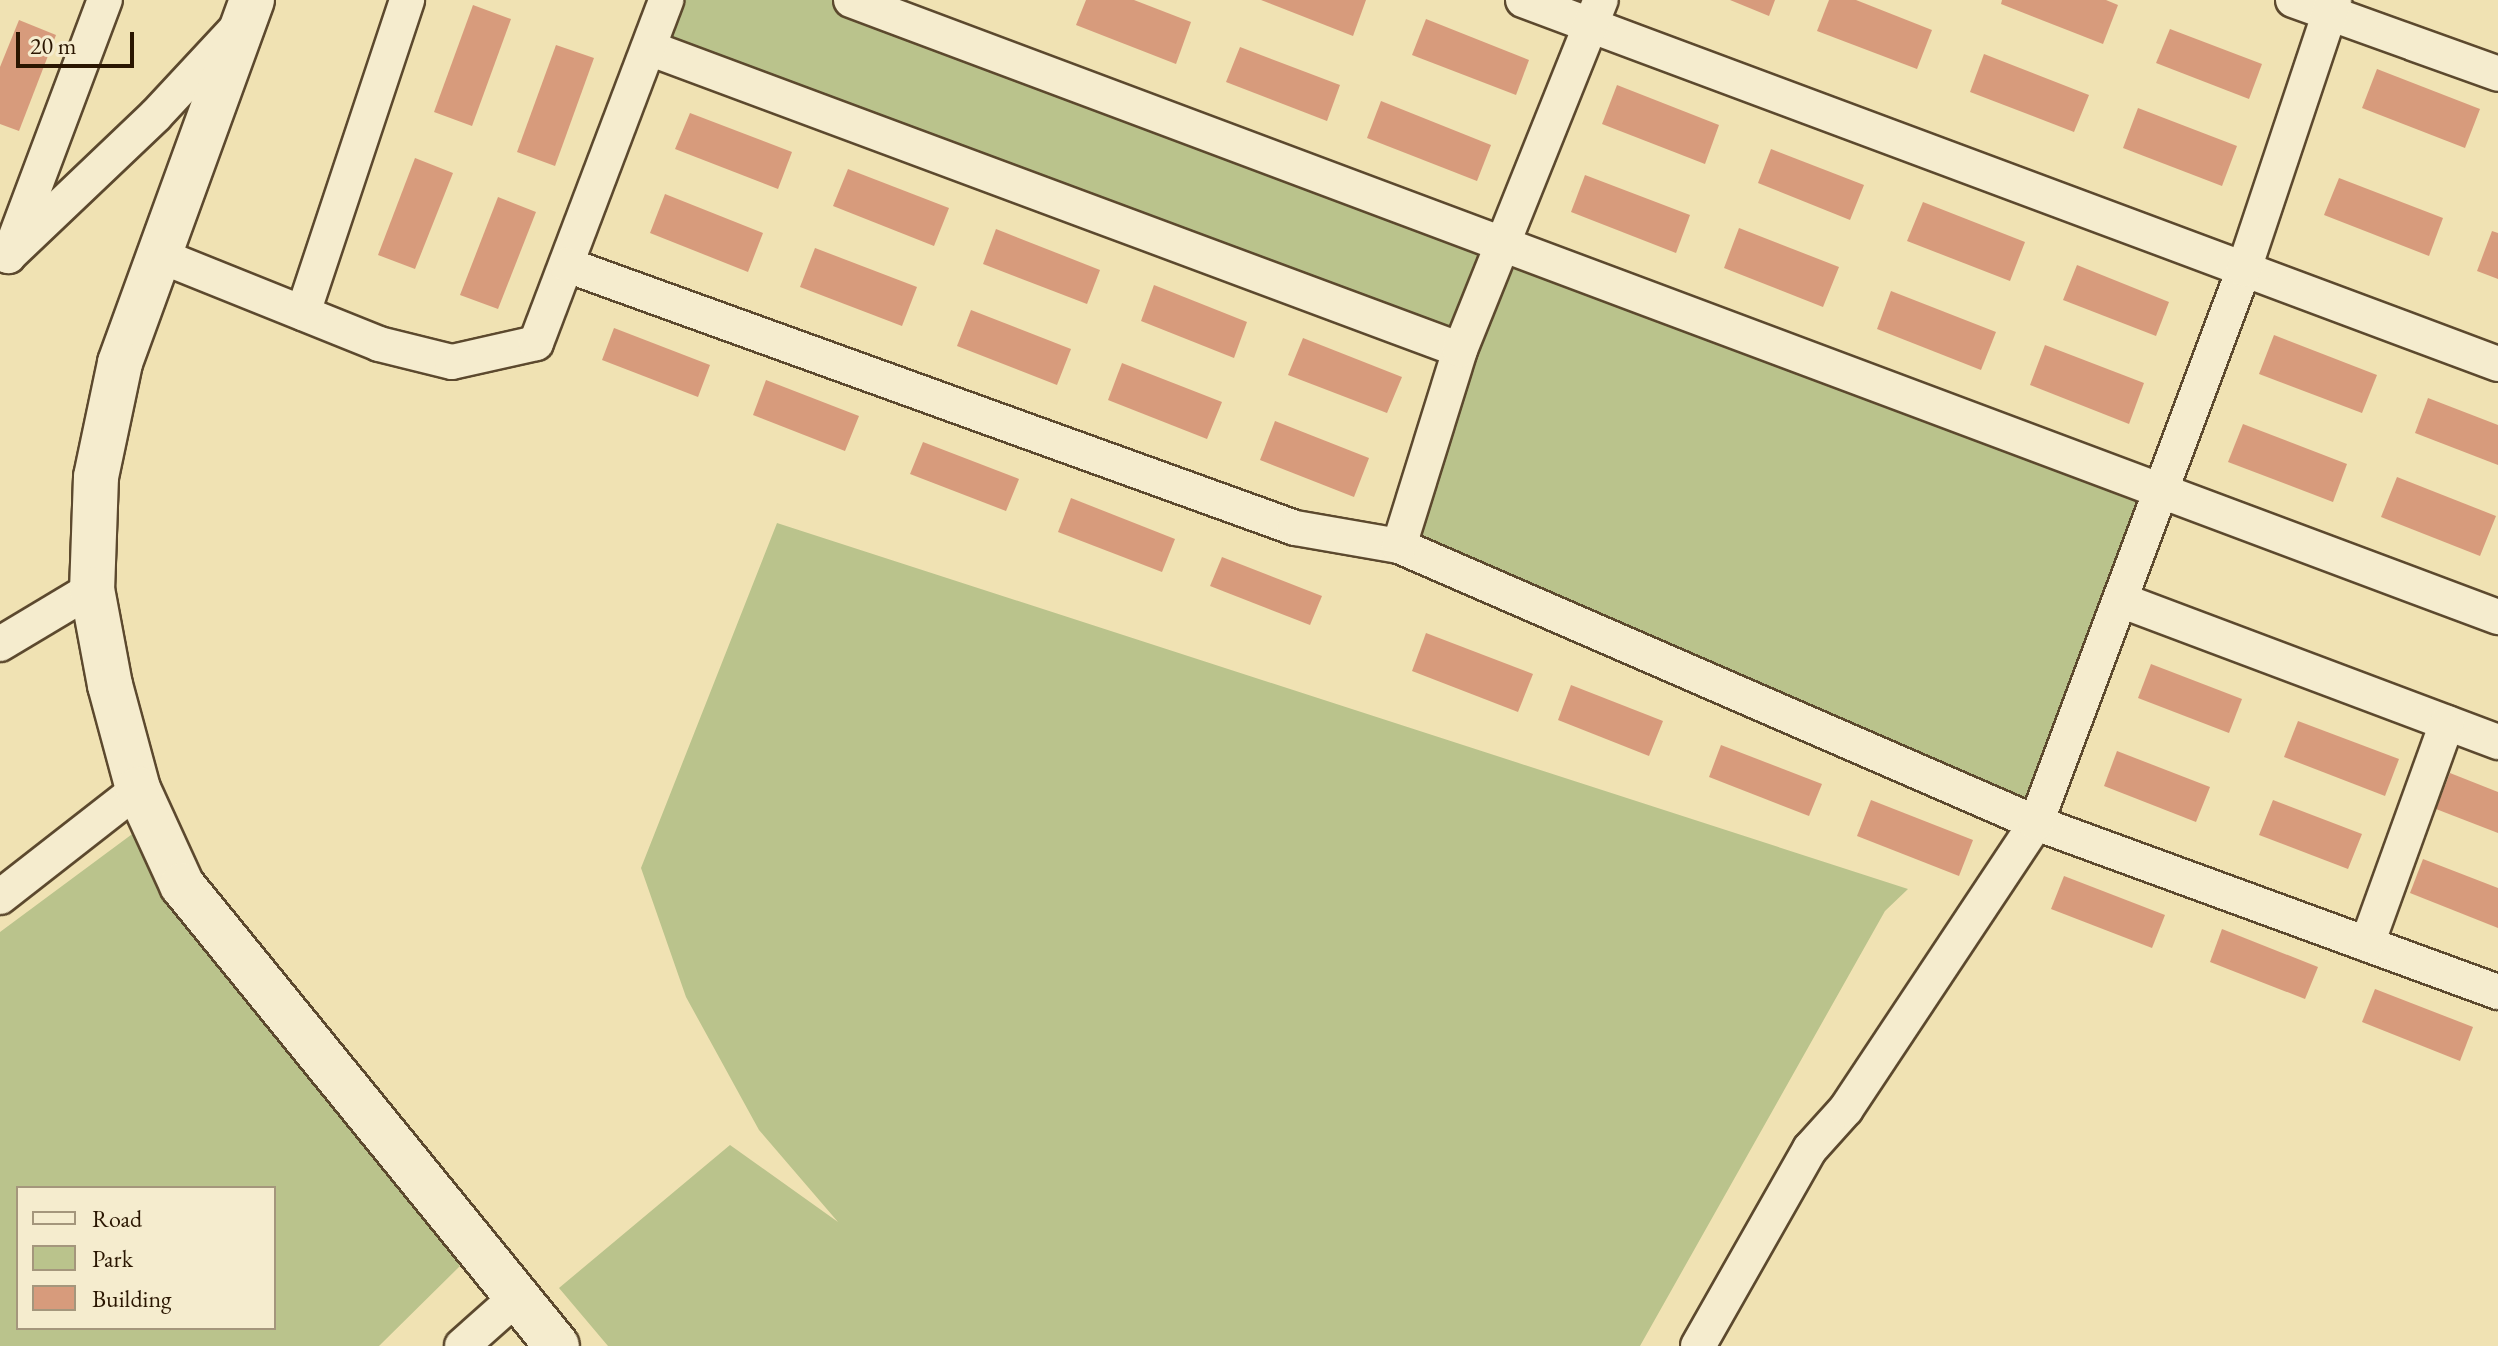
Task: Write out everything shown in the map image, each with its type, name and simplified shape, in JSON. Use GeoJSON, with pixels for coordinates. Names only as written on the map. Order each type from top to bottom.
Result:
{"type":"FeatureCollection","features":[{"type":"Feature","properties":{"kind":"street"},"geometry":{"type":"LineString","coordinates":[[3,262],[105,0]]}},
{"type":"Feature","properties":{"kind":"street"},"geometry":{"type":"LineString","coordinates":[[303,313],[407,0]]}},
{"type":"Feature","properties":{"kind":"street"},"geometry":{"type":"LineString","coordinates":[[158,255],[379,344],[452,362],[536,343],[666,0]]}},
{"type":"Feature","properties":{"kind":"street"},"geometry":{"type":"LineString","coordinates":[[851,0],[1505,244],[2161,494],[2498,617]]}},
{"type":"Feature","properties":{"kind":"street"},"geometry":{"type":"LineString","coordinates":[[1523,0],[1597,13],[2244,269],[2498,364]]}},
{"type":"Feature","properties":{"kind":"street"},"geometry":{"type":"LineString","coordinates":[[2293,0],[2333,6],[2498,74]]}},
{"type":"Feature","properties":{"kind":"street"},"geometry":{"type":"LineString","coordinates":[[1698,1346],[1810,1149],[1846,1109],[2036,823],[2123,601],[2244,269],[2333,6]]}},
{"type":"Feature","properties":{"kind":"street"},"geometry":{"type":"LineString","coordinates":[[3,262],[156,115],[249,10]]}},
{"type":"Feature","properties":{"kind":"street"},"geometry":{"type":"LineString","coordinates":[[249,10],[120,363],[96,477],[92,589],[138,789],[182,885],[557,1346]]}},
{"type":"Feature","properties":{"kind":"street"},"geometry":{"type":"LineString","coordinates":[[1399,546],[1460,350],[1597,13]]}},
{"type":"Feature","properties":{"kind":"street"},"geometry":{"type":"LineString","coordinates":[[649,48],[1460,350]]}},
{"type":"Feature","properties":{"kind":"street"},"geometry":{"type":"LineString","coordinates":[[567,265],[1295,528],[1399,546],[2036,823],[2498,992]]}},
{"type":"Feature","properties":{"kind":"street"},"geometry":{"type":"LineString","coordinates":[[0,644],[92,589]]}},
{"type":"Feature","properties":{"kind":"street"},"geometry":{"type":"LineString","coordinates":[[2123,601],[2498,742]]}},
{"type":"Feature","properties":{"kind":"street"},"geometry":{"type":"LineString","coordinates":[[2367,944],[2447,723]]}},
{"type":"Feature","properties":{"kind":"street"},"geometry":{"type":"LineString","coordinates":[[0,897],[138,789]]}},
{"type":"Feature","properties":{"kind":"street"},"geometry":{"type":"LineString","coordinates":[[462,1346],[517,1297]]}},
{"type":"Feature","properties":{"kind":"green space"},"geometry":{"type":"Polygon","coordinates":[[[666,0],[851,0],[2161,494],[2036,823],[1399,546],[1460,350],[649,48],[666,0]]]}},
{"type":"Feature","properties":{"kind":"green space"},"geometry":{"type":"Polygon","coordinates":[[[777,523],[1908,889],[1885,911],[1640,1346],[608,1346],[559,1288],[730,1145],[838,1222],[759,1130],[686,997],[641,868],[777,523]]]}},
{"type":"Feature","properties":{"kind":"green space"},"geometry":{"type":"Polygon","coordinates":[[[139,829],[173,905],[460,1266],[379,1346],[0,1346],[0,932],[139,829]]]}},
{"type":"Feature","properties":{"kind":"building"},"geometry":{"type":"Polygon","coordinates":[[[1086,0],[1134,0],[1191,22],[1176,64],[1076,25],[1086,0]]]}},
{"type":"Feature","properties":{"kind":"building"},"geometry":{"type":"Polygon","coordinates":[[[1261,0],[1366,0],[1353,36],[1261,0]]]}},
{"type":"Feature","properties":{"kind":"building"},"geometry":{"type":"Polygon","coordinates":[[[1730,0],[1775,0],[1769,16],[1730,0]]]}},
{"type":"Feature","properties":{"kind":"building"},"geometry":{"type":"Polygon","coordinates":[[[1829,0],[1856,0],[1932,30],[1917,69],[1817,31],[1829,0]]]}},
{"type":"Feature","properties":{"kind":"building"},"geometry":{"type":"Polygon","coordinates":[[[2002,0],[2106,0],[2118,5],[2103,44],[2001,4],[2002,0]]]}},
{"type":"Feature","properties":{"kind":"building"},"geometry":{"type":"Polygon","coordinates":[[[473,5],[511,19],[472,126],[434,112],[473,5]]]}},
{"type":"Feature","properties":{"kind":"building"},"geometry":{"type":"Polygon","coordinates":[[[1426,19],[1529,60],[1516,95],[1412,55],[1426,19]]]}},
{"type":"Feature","properties":{"kind":"building"},"geometry":{"type":"Polygon","coordinates":[[[19,20],[56,35],[19,131],[0,124],[0,67],[19,20]]]}},
{"type":"Feature","properties":{"kind":"building"},"geometry":{"type":"Polygon","coordinates":[[[2170,29],[2262,64],[2249,99],[2156,63],[2170,29]]]}},
{"type":"Feature","properties":{"kind":"building"},"geometry":{"type":"Polygon","coordinates":[[[556,45],[594,58],[555,166],[517,152],[556,45]]]}},
{"type":"Feature","properties":{"kind":"building"},"geometry":{"type":"Polygon","coordinates":[[[1240,47],[1340,85],[1327,121],[1226,82],[1240,47]]]}},
{"type":"Feature","properties":{"kind":"building"},"geometry":{"type":"Polygon","coordinates":[[[1984,54],[2089,95],[2074,132],[1970,92],[1984,54]]]}},
{"type":"Feature","properties":{"kind":"building"},"geometry":{"type":"Polygon","coordinates":[[[2377,69],[2480,109],[2465,148],[2362,108],[2377,69]]]}},
{"type":"Feature","properties":{"kind":"building"},"geometry":{"type":"Polygon","coordinates":[[[1617,85],[1719,125],[1705,164],[1602,124],[1617,85]]]}},
{"type":"Feature","properties":{"kind":"building"},"geometry":{"type":"Polygon","coordinates":[[[1381,101],[1491,145],[1477,181],[1367,138],[1381,101]]]}},
{"type":"Feature","properties":{"kind":"building"},"geometry":{"type":"Polygon","coordinates":[[[2138,108],[2237,146],[2222,186],[2123,148],[2138,108]]]}},
{"type":"Feature","properties":{"kind":"building"},"geometry":{"type":"Polygon","coordinates":[[[690,113],[792,152],[778,189],[675,149],[690,113]]]}},
{"type":"Feature","properties":{"kind":"building"},"geometry":{"type":"Polygon","coordinates":[[[1771,149],[1864,185],[1850,220],[1758,183],[1771,149]]]}},
{"type":"Feature","properties":{"kind":"building"},"geometry":{"type":"Polygon","coordinates":[[[415,158],[453,173],[415,269],[378,255],[415,158]]]}},
{"type":"Feature","properties":{"kind":"building"},"geometry":{"type":"Polygon","coordinates":[[[848,169],[949,208],[934,246],[833,206],[848,169]]]}},
{"type":"Feature","properties":{"kind":"building"},"geometry":{"type":"Polygon","coordinates":[[[1585,175],[1690,215],[1676,253],[1571,212],[1585,175]]]}},
{"type":"Feature","properties":{"kind":"building"},"geometry":{"type":"Polygon","coordinates":[[[2339,178],[2443,218],[2429,256],[2324,215],[2339,178]]]}},
{"type":"Feature","properties":{"kind":"building"},"geometry":{"type":"Polygon","coordinates":[[[665,194],[763,233],[748,272],[650,233],[665,194]]]}},
{"type":"Feature","properties":{"kind":"building"},"geometry":{"type":"Polygon","coordinates":[[[498,197],[536,212],[498,309],[460,295],[498,197]]]}},
{"type":"Feature","properties":{"kind":"building"},"geometry":{"type":"Polygon","coordinates":[[[1923,202],[2025,242],[2010,281],[1907,241],[1923,202]]]}},
{"type":"Feature","properties":{"kind":"building"},"geometry":{"type":"Polygon","coordinates":[[[1739,228],[1839,267],[1823,307],[1724,268],[1739,228]]]}},
{"type":"Feature","properties":{"kind":"building"},"geometry":{"type":"Polygon","coordinates":[[[996,229],[1100,270],[1087,304],[983,264],[996,229]]]}},
{"type":"Feature","properties":{"kind":"building"},"geometry":{"type":"Polygon","coordinates":[[[2492,231],[2498,233],[2498,279],[2477,271],[2492,231]]]}},
{"type":"Feature","properties":{"kind":"building"},"geometry":{"type":"Polygon","coordinates":[[[815,248],[917,287],[902,326],[800,287],[815,248]]]}},
{"type":"Feature","properties":{"kind":"building"},"geometry":{"type":"Polygon","coordinates":[[[2077,265],[2169,302],[2156,336],[2063,300],[2077,265]]]}},
{"type":"Feature","properties":{"kind":"building"},"geometry":{"type":"Polygon","coordinates":[[[1154,285],[1247,322],[1234,358],[1141,321],[1154,285]]]}},
{"type":"Feature","properties":{"kind":"building"},"geometry":{"type":"Polygon","coordinates":[[[1891,291],[1996,332],[1981,370],[1877,329],[1891,291]]]}},
{"type":"Feature","properties":{"kind":"building"},"geometry":{"type":"Polygon","coordinates":[[[971,310],[1071,349],[1057,385],[957,346],[971,310]]]}},
{"type":"Feature","properties":{"kind":"building"},"geometry":{"type":"Polygon","coordinates":[[[614,328],[710,365],[698,397],[602,360],[614,328]]]}},
{"type":"Feature","properties":{"kind":"building"},"geometry":{"type":"Polygon","coordinates":[[[2274,335],[2377,375],[2362,413],[2259,374],[2274,335]]]}},
{"type":"Feature","properties":{"kind":"building"},"geometry":{"type":"Polygon","coordinates":[[[1303,338],[1402,377],[1387,413],[1288,375],[1303,338]]]}},
{"type":"Feature","properties":{"kind":"building"},"geometry":{"type":"Polygon","coordinates":[[[2045,345],[2144,383],[2129,424],[2030,385],[2045,345]]]}},
{"type":"Feature","properties":{"kind":"building"},"geometry":{"type":"Polygon","coordinates":[[[1122,363],[1222,402],[1207,439],[1108,400],[1122,363]]]}},
{"type":"Feature","properties":{"kind":"building"},"geometry":{"type":"Polygon","coordinates":[[[766,380],[859,416],[845,451],[753,415],[766,380]]]}},
{"type":"Feature","properties":{"kind":"building"},"geometry":{"type":"Polygon","coordinates":[[[2428,398],[2498,425],[2498,465],[2415,433],[2428,398]]]}},
{"type":"Feature","properties":{"kind":"building"},"geometry":{"type":"Polygon","coordinates":[[[1275,421],[1369,458],[1354,497],[1260,460],[1275,421]]]}},
{"type":"Feature","properties":{"kind":"building"},"geometry":{"type":"Polygon","coordinates":[[[2243,424],[2347,464],[2333,502],[2228,462],[2243,424]]]}},
{"type":"Feature","properties":{"kind":"building"},"geometry":{"type":"Polygon","coordinates":[[[923,442],[1019,479],[1006,511],[910,474],[923,442]]]}},
{"type":"Feature","properties":{"kind":"building"},"geometry":{"type":"Polygon","coordinates":[[[2397,477],[2496,516],[2480,556],[2381,517],[2397,477]]]}},
{"type":"Feature","properties":{"kind":"building"},"geometry":{"type":"Polygon","coordinates":[[[1071,498],[1175,539],[1162,572],[1058,532],[1071,498]]]}},
{"type":"Feature","properties":{"kind":"building"},"geometry":{"type":"Polygon","coordinates":[[[1222,557],[1322,596],[1310,625],[1210,586],[1222,557]]]}},
{"type":"Feature","properties":{"kind":"building"},"geometry":{"type":"Polygon","coordinates":[[[1426,633],[1533,674],[1518,712],[1412,671],[1426,633]]]}},
{"type":"Feature","properties":{"kind":"building"},"geometry":{"type":"Polygon","coordinates":[[[2151,664],[2242,699],[2229,733],[2138,698],[2151,664]]]}},
{"type":"Feature","properties":{"kind":"building"},"geometry":{"type":"Polygon","coordinates":[[[1571,685],[1663,721],[1649,756],[1558,720],[1571,685]]]}},
{"type":"Feature","properties":{"kind":"building"},"geometry":{"type":"Polygon","coordinates":[[[2298,721],[2399,759],[2385,796],[2284,757],[2298,721]]]}},
{"type":"Feature","properties":{"kind":"building"},"geometry":{"type":"Polygon","coordinates":[[[1721,745],[1822,784],[1809,816],[1709,777],[1721,745]]]}},
{"type":"Feature","properties":{"kind":"building"},"geometry":{"type":"Polygon","coordinates":[[[2117,751],[2210,787],[2196,822],[2104,786],[2117,751]]]}},
{"type":"Feature","properties":{"kind":"building"},"geometry":{"type":"Polygon","coordinates":[[[2450,773],[2498,792],[2498,833],[2436,809],[2450,773]]]}},
{"type":"Feature","properties":{"kind":"building"},"geometry":{"type":"Polygon","coordinates":[[[1871,800],[1973,840],[1959,876],[1857,836],[1871,800]]]}},
{"type":"Feature","properties":{"kind":"building"},"geometry":{"type":"Polygon","coordinates":[[[2273,800],[2362,834],[2348,869],[2259,835],[2273,800]]]}},
{"type":"Feature","properties":{"kind":"building"},"geometry":{"type":"Polygon","coordinates":[[[2423,859],[2498,888],[2498,928],[2410,893],[2423,859]]]}},
{"type":"Feature","properties":{"kind":"building"},"geometry":{"type":"Polygon","coordinates":[[[2064,876],[2165,915],[2152,948],[2051,909],[2064,876]]]}},
{"type":"Feature","properties":{"kind":"building"},"geometry":{"type":"Polygon","coordinates":[[[2222,929],[2318,967],[2305,999],[2210,962],[2222,929]]]}},
{"type":"Feature","properties":{"kind":"building"},"geometry":{"type":"Polygon","coordinates":[[[2375,989],[2473,1027],[2460,1061],[2362,1022],[2375,989]]]}}]}
